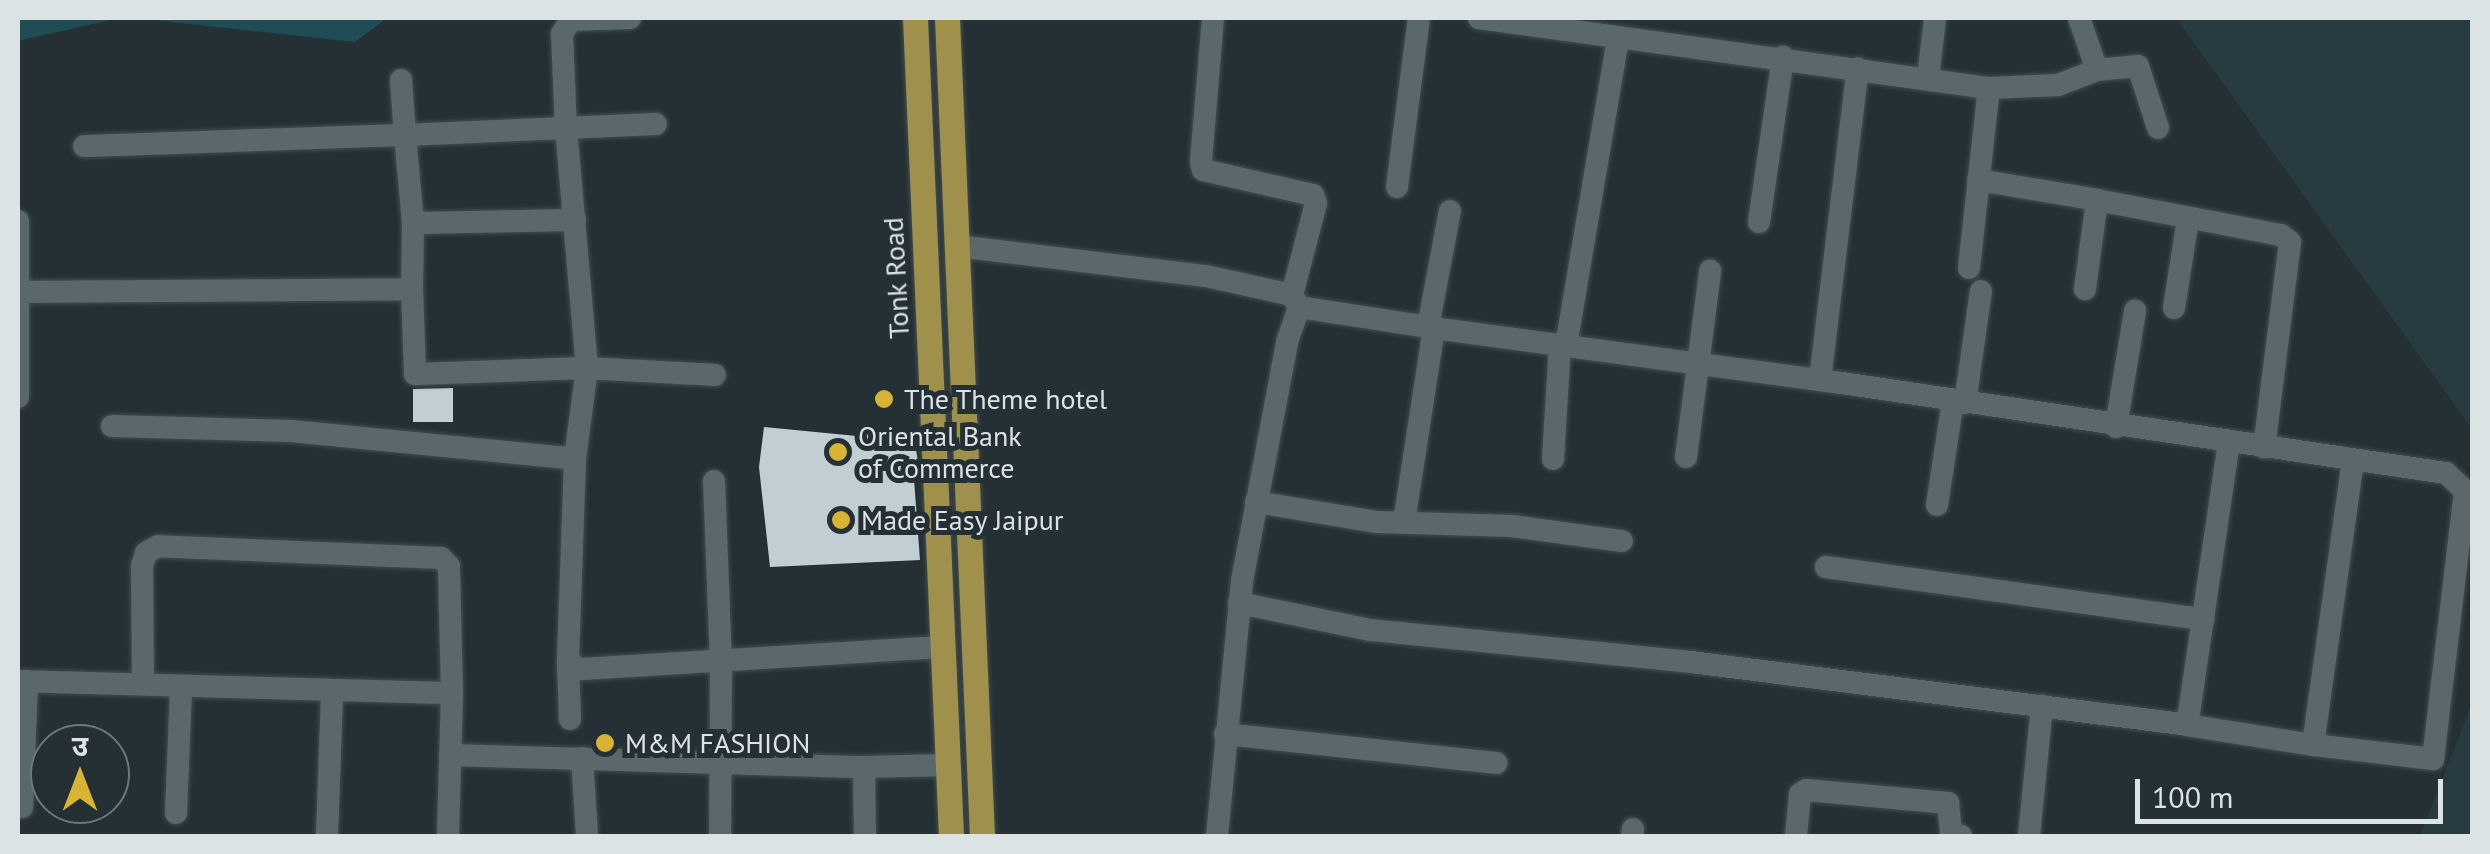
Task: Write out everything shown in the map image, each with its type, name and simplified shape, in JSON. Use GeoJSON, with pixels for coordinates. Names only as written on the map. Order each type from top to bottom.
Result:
{"type":"FeatureCollection","features":[{"type":"Feature","properties":{"kind":"main road","name":"Tonk Road"},"geometry":{"type":"LineString","coordinates":[[915,18],[951,836]]}},
{"type":"Feature","properties":{"kind":"main road"},"geometry":{"type":"LineString","coordinates":[[947,18],[982,836]]}},
{"type":"Feature","properties":{"kind":"street"},"geometry":{"type":"LineString","coordinates":[[570,719],[568,663],[575,459],[588,368],[566,128],[562,34],[571,20],[630,18]]}},
{"type":"Feature","properties":{"kind":"street"},"geometry":{"type":"LineString","coordinates":[[1213,18],[1203,170],[1313,195],[1316,203],[1239,603],[1217,836]]}},
{"type":"Feature","properties":{"kind":"street"},"geometry":{"type":"LineString","coordinates":[[1397,187],[1419,18]]}},
{"type":"Feature","properties":{"kind":"street"},"geometry":{"type":"LineString","coordinates":[[1480,18],[1570,24],[1618,38],[1783,57],[1989,88],[2058,84],[2097,70],[2138,66],[2158,128]]}},
{"type":"Feature","properties":{"kind":"street"},"geometry":{"type":"LineString","coordinates":[[1928,78],[1935,18]]}},
{"type":"Feature","properties":{"kind":"street"},"geometry":{"type":"LineString","coordinates":[[2079,18],[2097,70]]}},
{"type":"Feature","properties":{"kind":"street"},"geometry":{"type":"LineString","coordinates":[[1553,459],[1563,346],[1618,38]]}},
{"type":"Feature","properties":{"kind":"street"},"geometry":{"type":"LineString","coordinates":[[1759,222],[1783,57]]}},
{"type":"Feature","properties":{"kind":"street"},"geometry":{"type":"LineString","coordinates":[[1820,380],[1858,68]]}},
{"type":"Feature","properties":{"kind":"street"},"geometry":{"type":"LineString","coordinates":[[401,80],[413,223],[416,374],[588,368],[715,374]]}},
{"type":"Feature","properties":{"kind":"street"},"geometry":{"type":"LineString","coordinates":[[1969,268],[1989,88]]}},
{"type":"Feature","properties":{"kind":"street"},"geometry":{"type":"LineString","coordinates":[[84,146],[656,124]]}},
{"type":"Feature","properties":{"kind":"street"},"geometry":{"type":"LineString","coordinates":[[1978,180],[2281,235],[2290,242],[2264,447]]}},
{"type":"Feature","properties":{"kind":"street"},"geometry":{"type":"LineString","coordinates":[[2085,288],[2096,200]]}},
{"type":"Feature","properties":{"kind":"street"},"geometry":{"type":"LineString","coordinates":[[1404,522],[1450,211]]}},
{"type":"Feature","properties":{"kind":"street"},"geometry":{"type":"LineString","coordinates":[[2174,308],[2188,219]]}},
{"type":"Feature","properties":{"kind":"street"},"geometry":{"type":"LineString","coordinates":[[413,223],[575,220]]}},
{"type":"Feature","properties":{"kind":"street"},"geometry":{"type":"LineString","coordinates":[[18,221],[18,397]]}},
{"type":"Feature","properties":{"kind":"street"},"geometry":{"type":"LineString","coordinates":[[957,246],[1206,276],[1296,301],[1431,327],[1820,380],[2446,474],[2465,491],[2433,759],[1691,662],[1370,630],[1239,603]]}},
{"type":"Feature","properties":{"kind":"street"},"geometry":{"type":"LineString","coordinates":[[1686,457],[1710,271]]}},
{"type":"Feature","properties":{"kind":"street"},"geometry":{"type":"LineString","coordinates":[[19,292],[412,288]]}},
{"type":"Feature","properties":{"kind":"street"},"geometry":{"type":"LineString","coordinates":[[1937,505],[1981,291]]}},
{"type":"Feature","properties":{"kind":"street"},"geometry":{"type":"LineString","coordinates":[[2116,426],[2135,311]]}},
{"type":"Feature","properties":{"kind":"street"},"geometry":{"type":"LineString","coordinates":[[112,426],[292,430],[575,459]]}},
{"type":"Feature","properties":{"kind":"street"},"geometry":{"type":"LineString","coordinates":[[2188,724],[2229,442]]}},
{"type":"Feature","properties":{"kind":"street"},"geometry":{"type":"LineString","coordinates":[[2313,745],[2353,461]]}},
{"type":"Feature","properties":{"kind":"street"},"geometry":{"type":"LineString","coordinates":[[714,481],[721,662],[720,836]]}},
{"type":"Feature","properties":{"kind":"street"},"geometry":{"type":"LineString","coordinates":[[1256,502],[1404,522],[1512,526],[1622,541]]}},
{"type":"Feature","properties":{"kind":"street"},"geometry":{"type":"LineString","coordinates":[[143,684],[142,566],[146,553],[158,546],[441,558],[449,566],[452,693],[448,836]]}},
{"type":"Feature","properties":{"kind":"street"},"geometry":{"type":"LineString","coordinates":[[1826,567],[2203,619]]}},
{"type":"Feature","properties":{"kind":"street"},"geometry":{"type":"LineString","coordinates":[[568,663],[581,669],[942,647]]}},
{"type":"Feature","properties":{"kind":"street"},"geometry":{"type":"LineString","coordinates":[[22,807],[22,681],[452,693]]}},
{"type":"Feature","properties":{"kind":"street"},"geometry":{"type":"LineString","coordinates":[[176,813],[181,686]]}},
{"type":"Feature","properties":{"kind":"street"},"geometry":{"type":"LineString","coordinates":[[327,836],[332,690]]}},
{"type":"Feature","properties":{"kind":"street"},"geometry":{"type":"LineString","coordinates":[[2030,836],[2042,706]]}},
{"type":"Feature","properties":{"kind":"street"},"geometry":{"type":"LineString","coordinates":[[1225,734],[1496,763]]}},
{"type":"Feature","properties":{"kind":"street"},"geometry":{"type":"LineString","coordinates":[[450,755],[864,767],[948,765]]}},
{"type":"Feature","properties":{"kind":"street"},"geometry":{"type":"LineString","coordinates":[[582,758],[587,836]]}},
{"type":"Feature","properties":{"kind":"street"},"geometry":{"type":"LineString","coordinates":[[864,767],[865,836]]}},
{"type":"Feature","properties":{"kind":"street"},"geometry":{"type":"LineString","coordinates":[[1796,836],[1800,797],[1806,790],[1948,804],[1951,834],[1961,836]]}},
{"type":"Feature","properties":{"kind":"shaded area"},"geometry":{"type":"Polygon","coordinates":[[[18,18],[119,18],[18,41],[18,18]]]}},
{"type":"Feature","properties":{"kind":"shaded area"},"geometry":{"type":"Polygon","coordinates":[[[135,18],[387,18],[355,42],[135,18]]]}},
{"type":"Feature","properties":{"kind":"shaded area"},"geometry":{"type":"Polygon","coordinates":[[[2176,18],[2472,18],[2472,429],[2176,18]]]}},
{"type":"Feature","properties":{"kind":"shaded area"},"geometry":{"type":"Polygon","coordinates":[[[2472,703],[2472,836],[2420,836],[2472,703]]]}},
{"type":"Feature","properties":{"kind":"building"},"geometry":{"type":"Polygon","coordinates":[[[453,388],[453,422],[413,422],[413,389],[453,388]]]}},
{"type":"Feature","properties":{"kind":"building","name":"Made Easy Jaipur"},"geometry":{"type":"Polygon","coordinates":[[[764,427],[867,437],[867,429],[913,431],[919,468],[919,479],[914,479],[920,560],[770,567],[759,467],[764,427]]]}},
{"type":"Feature","properties":{"kind":"place","name":"The Theme hotel"},"geometry":{"type":"Point","coordinates":[884,399]}},
{"type":"Feature","properties":{"kind":"place","name":"Oriental Bank of Commerce"},"geometry":{"type":"Point","coordinates":[838,452]}},
{"type":"Feature","properties":{"kind":"place","name":"Made Easy Jaipur"},"geometry":{"type":"Point","coordinates":[841,520]}},
{"type":"Feature","properties":{"kind":"place","name":"M&M FASHION"},"geometry":{"type":"Point","coordinates":[605,743]}}]}
